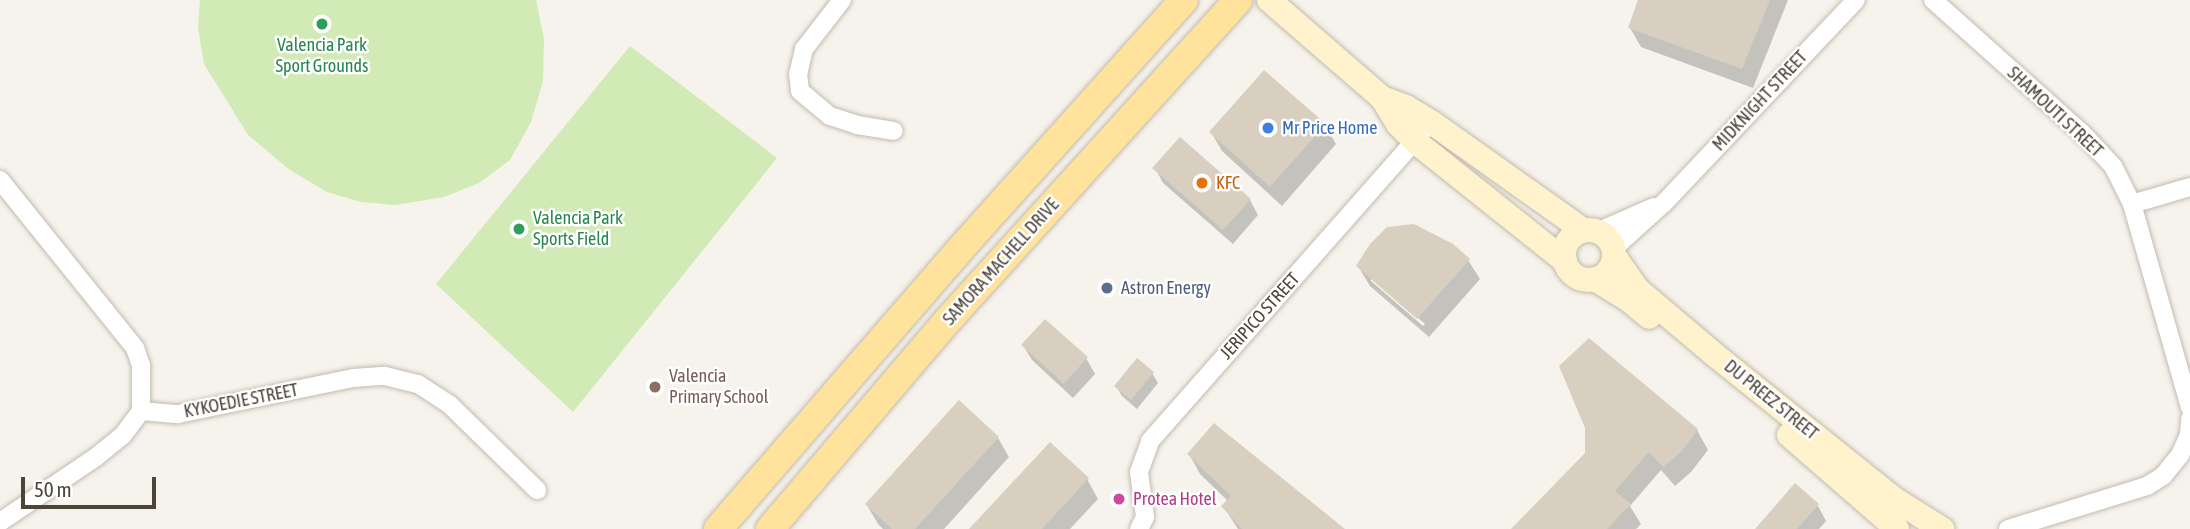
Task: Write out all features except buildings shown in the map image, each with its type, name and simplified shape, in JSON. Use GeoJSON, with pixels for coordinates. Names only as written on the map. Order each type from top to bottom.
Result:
{"type":"FeatureCollection","features":[{"type":"Feature","properties":{"kind":"main road"},"geometry":{"type":"LineString","coordinates":[[1095,102],[1161,0]]}},
{"type":"Feature","properties":{"kind":"main road"},"geometry":{"type":"LineString","coordinates":[[718,529],[956,254],[1184,0]]}},
{"type":"Feature","properties":{"kind":"main road","name":"SAMORA MACHELL DRIVE"},"geometry":{"type":"LineString","coordinates":[[770,529],[948,320],[1238,0]]}},
{"type":"Feature","properties":{"kind":"street"},"geometry":{"type":"LineString","coordinates":[[842,0],[804,49],[798,74],[800,91],[830,116],[857,125],[894,131]]}},
{"type":"Feature","properties":{"kind":"street","name":"DU PREEZ STREET"},"geometry":{"type":"LineString","coordinates":[[1269,0],[1382,98],[1406,107],[1423,132],[1565,261]]}},
{"type":"Feature","properties":{"kind":"street","name":"MIDKNIGHT STREET"},"geometry":{"type":"LineString","coordinates":[[1602,241],[1664,203],[1856,0]]}},
{"type":"Feature","properties":{"kind":"street","name":"SHAMOUTI STREET"},"geometry":{"type":"LineString","coordinates":[[1933,0],[2081,133],[2113,166],[2132,204],[2190,408]]}},
{"type":"Feature","properties":{"kind":"street","name":"DU PREEZ STREET"},"geometry":{"type":"LineString","coordinates":[[1423,132],[1602,241],[1638,290],[1715,355],[1894,499],[1944,529]]}},
{"type":"Feature","properties":{"kind":"street","name":"JERIPICO STREET"},"geometry":{"type":"LineString","coordinates":[[1139,529],[1145,517],[1139,472],[1150,441],[1423,132]]}},
{"type":"Feature","properties":{"kind":"street"},"geometry":{"type":"LineString","coordinates":[[0,180],[135,348],[141,365],[141,411],[123,435],[96,457],[0,522]]}},
{"type":"Feature","properties":{"kind":"street"},"geometry":{"type":"LineString","coordinates":[[2132,204],[2190,187]]}},
{"type":"Feature","properties":{"kind":"street"},"geometry":{"type":"LineString","coordinates":[[1570,239],[1602,241],[1609,271],[1595,279],[1575,275],[1565,261],[1564,253],[1570,239]]}},
{"type":"Feature","properties":{"kind":"street","name":"DU PREEZ STREET"},"geometry":{"type":"LineString","coordinates":[[1595,279],[1629,300],[1897,529]]}},
{"type":"Feature","properties":{"kind":"street","name":"KYKOEDIE STREET"},"geometry":{"type":"LineString","coordinates":[[141,411],[178,414],[353,378],[385,376],[418,384],[450,405],[537,490]]}},
{"type":"Feature","properties":{"kind":"street"},"geometry":{"type":"LineString","coordinates":[[2008,529],[2147,486],[2162,476],[2180,455],[2189,435],[2190,419]]}},
{"type":"Feature","properties":{"kind":"street"},"geometry":{"type":"LineString","coordinates":[[1944,529],[1960,529]]}},
{"type":"Feature","properties":{"kind":"green space"},"geometry":{"type":"Polygon","coordinates":[[[200,0],[536,0],[544,39],[543,81],[531,122],[510,160],[479,183],[444,197],[395,205],[361,202],[327,192],[290,170],[248,135],[204,64],[198,28],[200,0]]]}},
{"type":"Feature","properties":{"kind":"green space"},"geometry":{"type":"Polygon","coordinates":[[[630,46],[777,158],[573,412],[436,284],[630,46]]]}},
{"type":"Feature","properties":{"kind":"place","name":"Valencia Park Sport Grounds"},"geometry":{"type":"Point","coordinates":[322,24]}},
{"type":"Feature","properties":{"kind":"place","name":"Mr Price Home"},"geometry":{"type":"Point","coordinates":[1268,128]}},
{"type":"Feature","properties":{"kind":"place","name":"KFC"},"geometry":{"type":"Point","coordinates":[1202,183]}},
{"type":"Feature","properties":{"kind":"place","name":"Valencia Park Sports Field"},"geometry":{"type":"Point","coordinates":[519,229]}},
{"type":"Feature","properties":{"kind":"place","name":"Astron Energy"},"geometry":{"type":"Point","coordinates":[1107,288]}},
{"type":"Feature","properties":{"kind":"place","name":"Valencia Primary School"},"geometry":{"type":"Point","coordinates":[655,387]}},
{"type":"Feature","properties":{"kind":"place","name":"Protea Hotel"},"geometry":{"type":"Point","coordinates":[1119,499]}}]}
